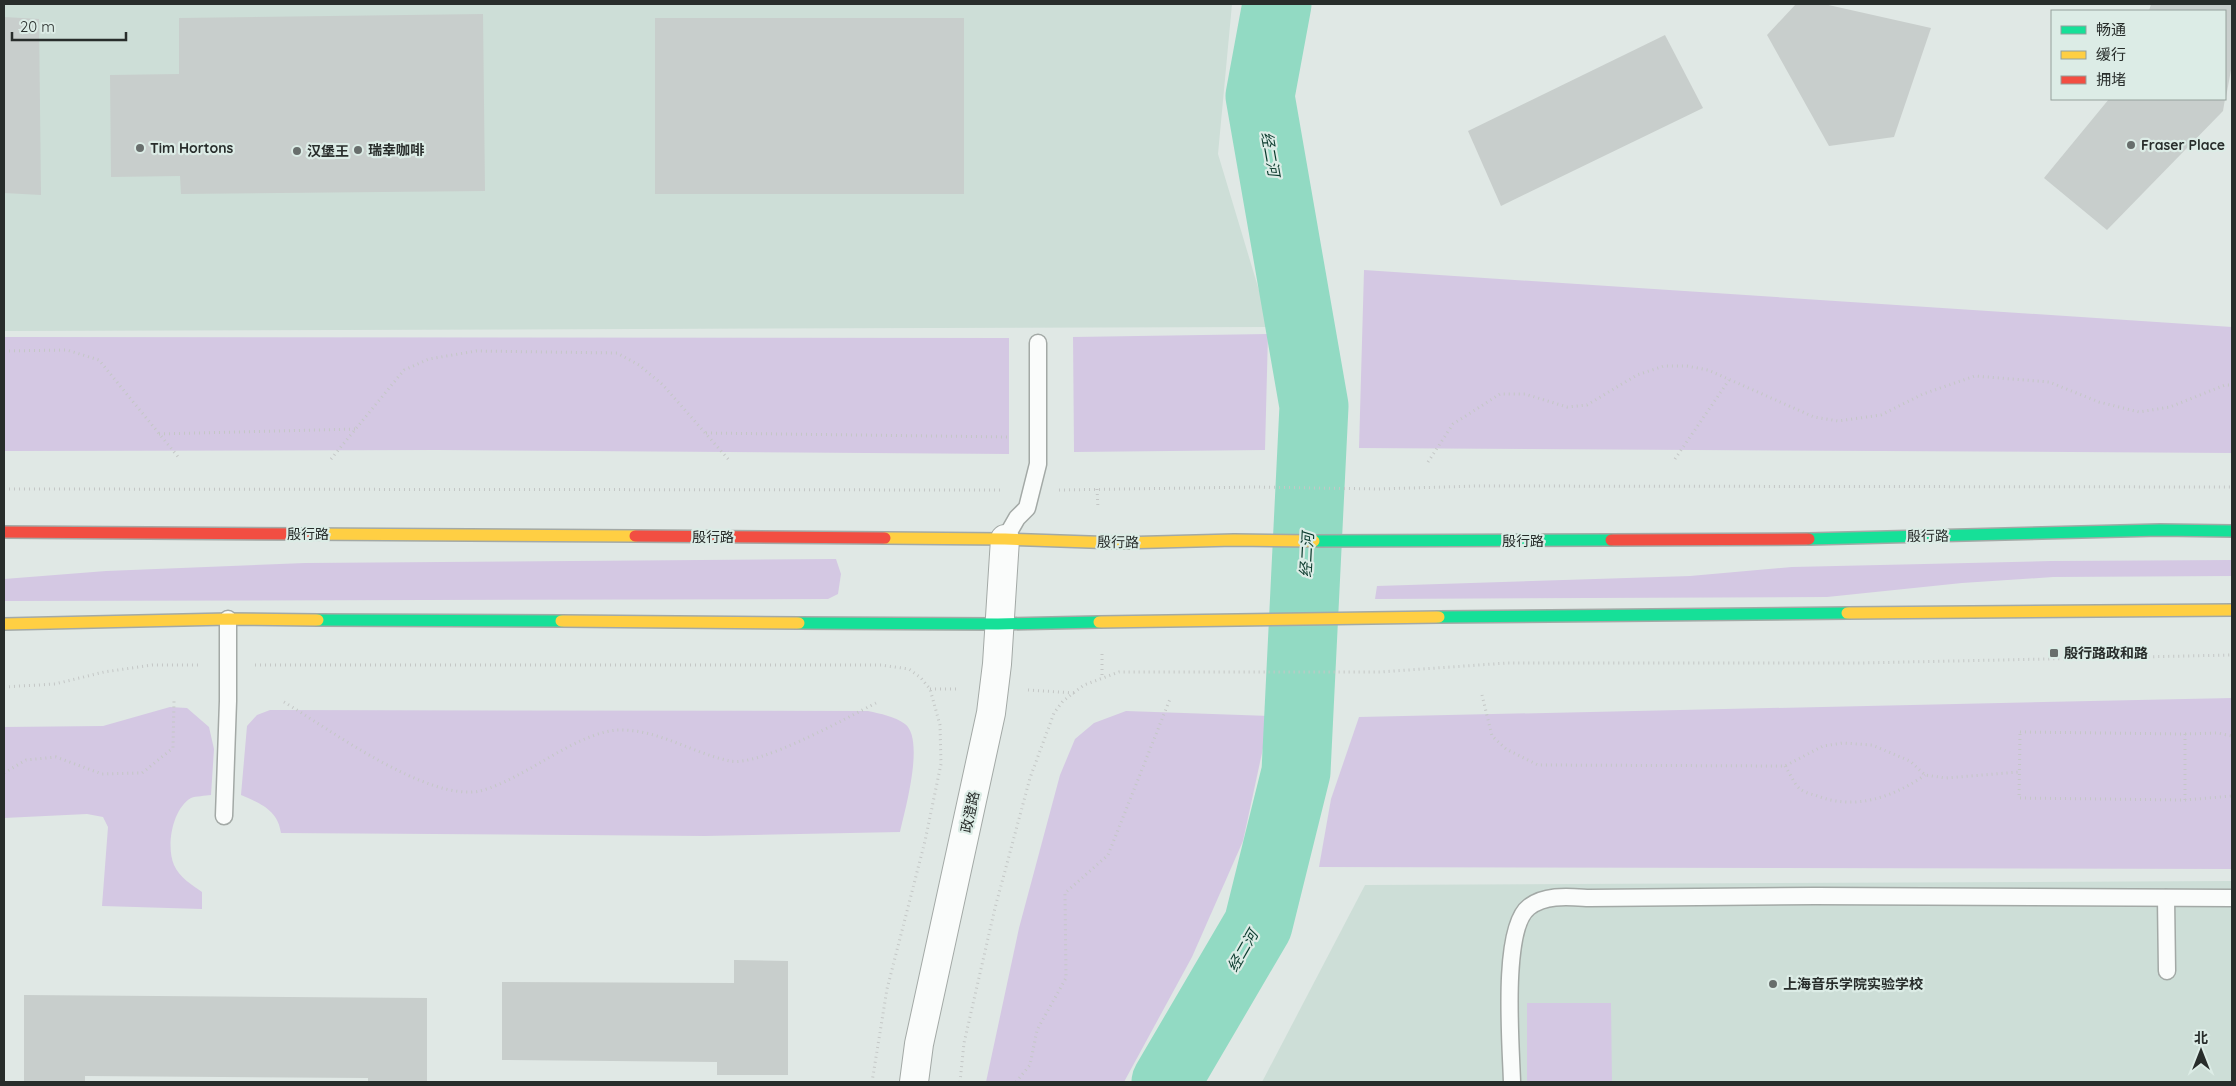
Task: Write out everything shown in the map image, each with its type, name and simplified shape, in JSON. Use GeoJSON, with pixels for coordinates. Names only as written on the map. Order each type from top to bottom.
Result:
{"type":"FeatureCollection","features":[{"type":"Feature","properties":{"kind":"main road","name":"殷行路"},"geometry":{"type":"LineString","coordinates":[[4,532],[1005,539],[1100,542],[1234,540],[1412,542],[1801,539],[2160,530],[2232,531]]}},
{"type":"Feature","properties":{"kind":"main road"},"geometry":{"type":"LineString","coordinates":[[4,624],[228,619],[998,624],[1205,619],[1409,619],[2232,610]]}},
{"type":"Feature","properties":{"kind":"street","name":"政澄路"},"geometry":{"type":"LineString","coordinates":[[914,1082],[919,1044],[991,713],[997,664],[998,624],[1005,539]]}},
{"type":"Feature","properties":{"kind":"lane"},"geometry":{"type":"LineString","coordinates":[[1005,539],[1017,518],[1027,508],[1038,464],[1038,343]]}},
{"type":"Feature","properties":{"kind":"lane"},"geometry":{"type":"LineString","coordinates":[[224,816],[228,619]]}},
{"type":"Feature","properties":{"kind":"lane"},"geometry":{"type":"LineString","coordinates":[[1512,1082],[1511,954],[1515,930],[1521,916],[1530,906],[1547,899],[1566,896],[1589,898],[1815,896],[2232,898]]}},
{"type":"Feature","properties":{"kind":"lane"},"geometry":{"type":"LineString","coordinates":[[2166,898],[2167,971]]}},
{"type":"Feature","properties":{"kind":"path"},"geometry":{"type":"LineString","coordinates":[[4,351],[67,350],[99,360],[179,458]]}},
{"type":"Feature","properties":{"kind":"path"},"geometry":{"type":"LineString","coordinates":[[331,459],[357,430],[404,370],[429,359],[476,351],[617,353],[639,364],[663,385],[729,460]]}},
{"type":"Feature","properties":{"kind":"path"},"geometry":{"type":"LineString","coordinates":[[1428,462],[1453,424],[1500,394],[1525,394],[1567,407],[1588,405],[1637,375],[1664,366],[1686,366],[1708,370],[1814,417],[1838,421],[1881,415],[1923,394],[1975,376],[2049,382],[2099,402],[2139,412],[2170,407],[2225,385],[2232,385]]}},
{"type":"Feature","properties":{"kind":"path"},"geometry":{"type":"LineString","coordinates":[[1675,459],[1729,380]]}},
{"type":"Feature","properties":{"kind":"path"},"geometry":{"type":"LineString","coordinates":[[158,434],[357,430]]}},
{"type":"Feature","properties":{"kind":"path"},"geometry":{"type":"LineString","coordinates":[[705,433],[1038,437]]}},
{"type":"Feature","properties":{"kind":"path"},"geometry":{"type":"LineString","coordinates":[[4,489],[1033,490],[1256,487],[1378,489],[1477,486],[2232,487]]}},
{"type":"Feature","properties":{"kind":"path"},"geometry":{"type":"LineString","coordinates":[[1097,489],[1100,542]]}},
{"type":"Feature","properties":{"kind":"path"},"geometry":{"type":"LineString","coordinates":[[1102,622],[1102,679]]}},
{"type":"Feature","properties":{"kind":"path"},"geometry":{"type":"LineString","coordinates":[[960,1082],[964,1043],[994,908],[1030,778],[1054,713],[1063,701],[1079,689],[1118,672],[1380,672],[1507,664],[1861,664],[2232,656]]}},
{"type":"Feature","properties":{"kind":"path"},"geometry":{"type":"LineString","coordinates":[[4,687],[55,684],[104,672],[152,665],[881,665],[909,669],[922,678],[930,689],[940,725],[941,764],[925,841],[887,989],[872,1082]]}},
{"type":"Feature","properties":{"kind":"path"},"geometry":{"type":"LineString","coordinates":[[1482,695],[1492,736],[1506,749],[1538,765],[1785,766],[1823,746],[1843,743],[1872,745],[1910,761],[1925,775],[1946,778],[2019,772]]}},
{"type":"Feature","properties":{"kind":"path"},"geometry":{"type":"LineString","coordinates":[[1016,1082],[1030,1065],[1037,1030],[1066,978],[1066,893],[1108,855],[1170,700]]}},
{"type":"Feature","properties":{"kind":"path"},"geometry":{"type":"LineString","coordinates":[[4,773],[26,760],[56,758],[102,774],[142,773],[173,748],[174,701]]}},
{"type":"Feature","properties":{"kind":"path"},"geometry":{"type":"LineString","coordinates":[[284,702],[385,763],[433,786],[455,791],[480,791],[516,776],[587,738],[616,730],[645,732],[732,762],[758,758],[815,735],[876,703]]}},
{"type":"Feature","properties":{"kind":"path"},"geometry":{"type":"LineString","coordinates":[[2232,736],[2218,733],[2020,732],[2019,798],[2185,800],[2232,796]]}},
{"type":"Feature","properties":{"kind":"path"},"geometry":{"type":"LineString","coordinates":[[2185,734],[2185,800]]}},
{"type":"Feature","properties":{"kind":"path"},"geometry":{"type":"LineString","coordinates":[[1785,766],[1801,790],[1845,804],[1868,801],[1908,786],[1925,775]]}},
{"type":"Feature","properties":{"kind":"shaded area"},"geometry":{"type":"Polygon","coordinates":[[[4,4],[1232,4],[1218,154],[1270,327],[4,331],[4,4]]]}},
{"type":"Feature","properties":{"kind":"shaded area"},"geometry":{"type":"Polygon","coordinates":[[[1364,270],[2232,327],[2232,453],[1359,448],[1364,270]]]}},
{"type":"Feature","properties":{"kind":"shaded area"},"geometry":{"type":"Polygon","coordinates":[[[1268,334],[1265,450],[1074,452],[1073,337],[1268,334]]]}},
{"type":"Feature","properties":{"kind":"shaded area"},"geometry":{"type":"Polygon","coordinates":[[[4,337],[1009,338],[1009,454],[437,450],[4,451],[4,337]]]}},
{"type":"Feature","properties":{"kind":"shaded area"},"geometry":{"type":"Polygon","coordinates":[[[836,559],[841,574],[838,594],[828,599],[4,601],[4,579],[106,571],[305,563],[836,559]]]}},
{"type":"Feature","properties":{"kind":"shaded area"},"geometry":{"type":"Polygon","coordinates":[[[2232,560],[2232,576],[2053,577],[1962,583],[1827,597],[1375,599],[1377,586],[1690,576],[1792,567],[2051,561],[2232,560]]]}},
{"type":"Feature","properties":{"kind":"shaded area"},"geometry":{"type":"Polygon","coordinates":[[[2232,698],[2232,869],[1319,867],[1331,799],[1359,717],[2232,698]]]}},
{"type":"Feature","properties":{"kind":"shaded area"},"geometry":{"type":"Polygon","coordinates":[[[170,707],[187,708],[209,727],[214,749],[211,795],[193,797],[184,803],[175,819],[171,839],[174,865],[182,877],[202,892],[202,909],[102,906],[108,827],[103,817],[87,814],[4,818],[4,727],[103,726],[170,707]]]}},
{"type":"Feature","properties":{"kind":"shaded area"},"geometry":{"type":"Polygon","coordinates":[[[270,710],[868,711],[892,717],[905,724],[911,732],[914,759],[900,832],[705,836],[281,833],[276,818],[267,808],[241,795],[247,726],[257,715],[270,710]]]}},
{"type":"Feature","properties":{"kind":"shaded area"},"geometry":{"type":"Polygon","coordinates":[[[1126,711],[1270,716],[1243,841],[1192,957],[1124,1082],[986,1082],[1019,928],[1060,775],[1075,739],[1094,723],[1126,711]]]}},
{"type":"Feature","properties":{"kind":"shaded area","name":"上海音乐学院实验学校"},"geometry":{"type":"Polygon","coordinates":[[[2232,881],[2232,1082],[1262,1082],[1365,885],[2232,881]]]}},
{"type":"Feature","properties":{"kind":"shaded area"},"geometry":{"type":"Polygon","coordinates":[[[1527,1003],[1611,1003],[1612,1082],[1527,1082],[1527,1003]]]}},
{"type":"Feature","properties":{"kind":"building"},"geometry":{"type":"Polygon","coordinates":[[[1796,4],[1824,4],[1931,28],[1894,137],[1829,146],[1767,35],[1796,4]]]}},
{"type":"Feature","properties":{"kind":"building"},"geometry":{"type":"Polygon","coordinates":[[[2151,4],[2232,4],[2232,65],[2226,97],[2226,10],[2149,10],[2151,4]]]}},
{"type":"Feature","properties":{"kind":"building"},"geometry":{"type":"Polygon","coordinates":[[[483,14],[485,191],[181,194],[180,176],[111,177],[110,75],[179,74],[179,18],[483,14]]]}},
{"type":"Feature","properties":{"kind":"building"},"geometry":{"type":"Polygon","coordinates":[[[4,17],[39,19],[41,195],[4,193],[4,17]]]}},
{"type":"Feature","properties":{"kind":"building"},"geometry":{"type":"Polygon","coordinates":[[[655,18],[964,18],[964,194],[655,194],[655,18]]]}},
{"type":"Feature","properties":{"kind":"building"},"geometry":{"type":"Polygon","coordinates":[[[1665,35],[1703,108],[1501,206],[1468,131],[1665,35]]]}},
{"type":"Feature","properties":{"kind":"building","name":"Fraser Place"},"geometry":{"type":"Polygon","coordinates":[[[2108,100],[2225,100],[2223,111],[2107,230],[2044,178],[2108,100]]]}},
{"type":"Feature","properties":{"kind":"building"},"geometry":{"type":"Polygon","coordinates":[[[734,960],[788,961],[788,1075],[717,1075],[717,1062],[502,1060],[502,982],[734,983],[734,960]]]}},
{"type":"Feature","properties":{"kind":"building"},"geometry":{"type":"Polygon","coordinates":[[[24,995],[427,998],[427,1082],[368,1082],[368,1078],[85,1076],[85,1082],[24,1082],[24,995]]]}},
{"type":"Feature","properties":{"kind":"waterway","name":"经二河"},"geometry":{"type":"LineString","coordinates":[[1166,1082],[1258,925],[1296,772],[1314,406],[1260,96],[1277,4]]}},
{"type":"Feature","properties":{"kind":"traffic: fast"},"geometry":{"type":"LineString","coordinates":[[1809,539],[2160,530],[2232,531]]}},
{"type":"Feature","properties":{"kind":"traffic: fast"},"geometry":{"type":"LineString","coordinates":[[1314,541],[1611,540]]}},
{"type":"Feature","properties":{"kind":"traffic: fast"},"geometry":{"type":"LineString","coordinates":[[1439,617],[1847,613]]}},
{"type":"Feature","properties":{"kind":"traffic: fast"},"geometry":{"type":"LineString","coordinates":[[318,620],[561,621]]}},
{"type":"Feature","properties":{"kind":"traffic: fast"},"geometry":{"type":"LineString","coordinates":[[799,623],[998,624],[1099,622]]}},
{"type":"Feature","properties":{"kind":"traffic: slow"},"geometry":{"type":"LineString","coordinates":[[304,534],[635,536]]}},
{"type":"Feature","properties":{"kind":"traffic: slow"},"geometry":{"type":"LineString","coordinates":[[885,538],[1005,539],[1119,543],[1234,540],[1314,541]]}},
{"type":"Feature","properties":{"kind":"traffic: slow"},"geometry":{"type":"LineString","coordinates":[[1847,613],[2232,610]]}},
{"type":"Feature","properties":{"kind":"traffic: slow"},"geometry":{"type":"LineString","coordinates":[[1099,622],[1439,617]]}},
{"type":"Feature","properties":{"kind":"traffic: slow"},"geometry":{"type":"LineString","coordinates":[[4,624],[228,619],[318,620]]}},
{"type":"Feature","properties":{"kind":"traffic: slow"},"geometry":{"type":"LineString","coordinates":[[561,621],[799,623]]}},
{"type":"Feature","properties":{"kind":"traffic: jam"},"geometry":{"type":"LineString","coordinates":[[4,532],[304,534]]}},
{"type":"Feature","properties":{"kind":"traffic: jam"},"geometry":{"type":"LineString","coordinates":[[635,536],[885,538]]}},
{"type":"Feature","properties":{"kind":"traffic: jam"},"geometry":{"type":"LineString","coordinates":[[1611,540],[1809,539]]}},
{"type":"Feature","properties":{"kind":"place","name":"Fraser Place"},"geometry":{"type":"Point","coordinates":[2131,145]}},
{"type":"Feature","properties":{"kind":"place","name":"Tim Hortons"},"geometry":{"type":"Point","coordinates":[140,148]}},
{"type":"Feature","properties":{"kind":"place","name":"瑞幸咖啡"},"geometry":{"type":"Point","coordinates":[358,150]}},
{"type":"Feature","properties":{"kind":"place","name":"汉堡王"},"geometry":{"type":"Point","coordinates":[297,151]}},
{"type":"Feature","properties":{"kind":"place","name":"殷行路政和路"},"geometry":{"type":"Point","coordinates":[2054,653]}},
{"type":"Feature","properties":{"kind":"place","name":"上海音乐学院实验学校"},"geometry":{"type":"Point","coordinates":[1773,984]}}]}
